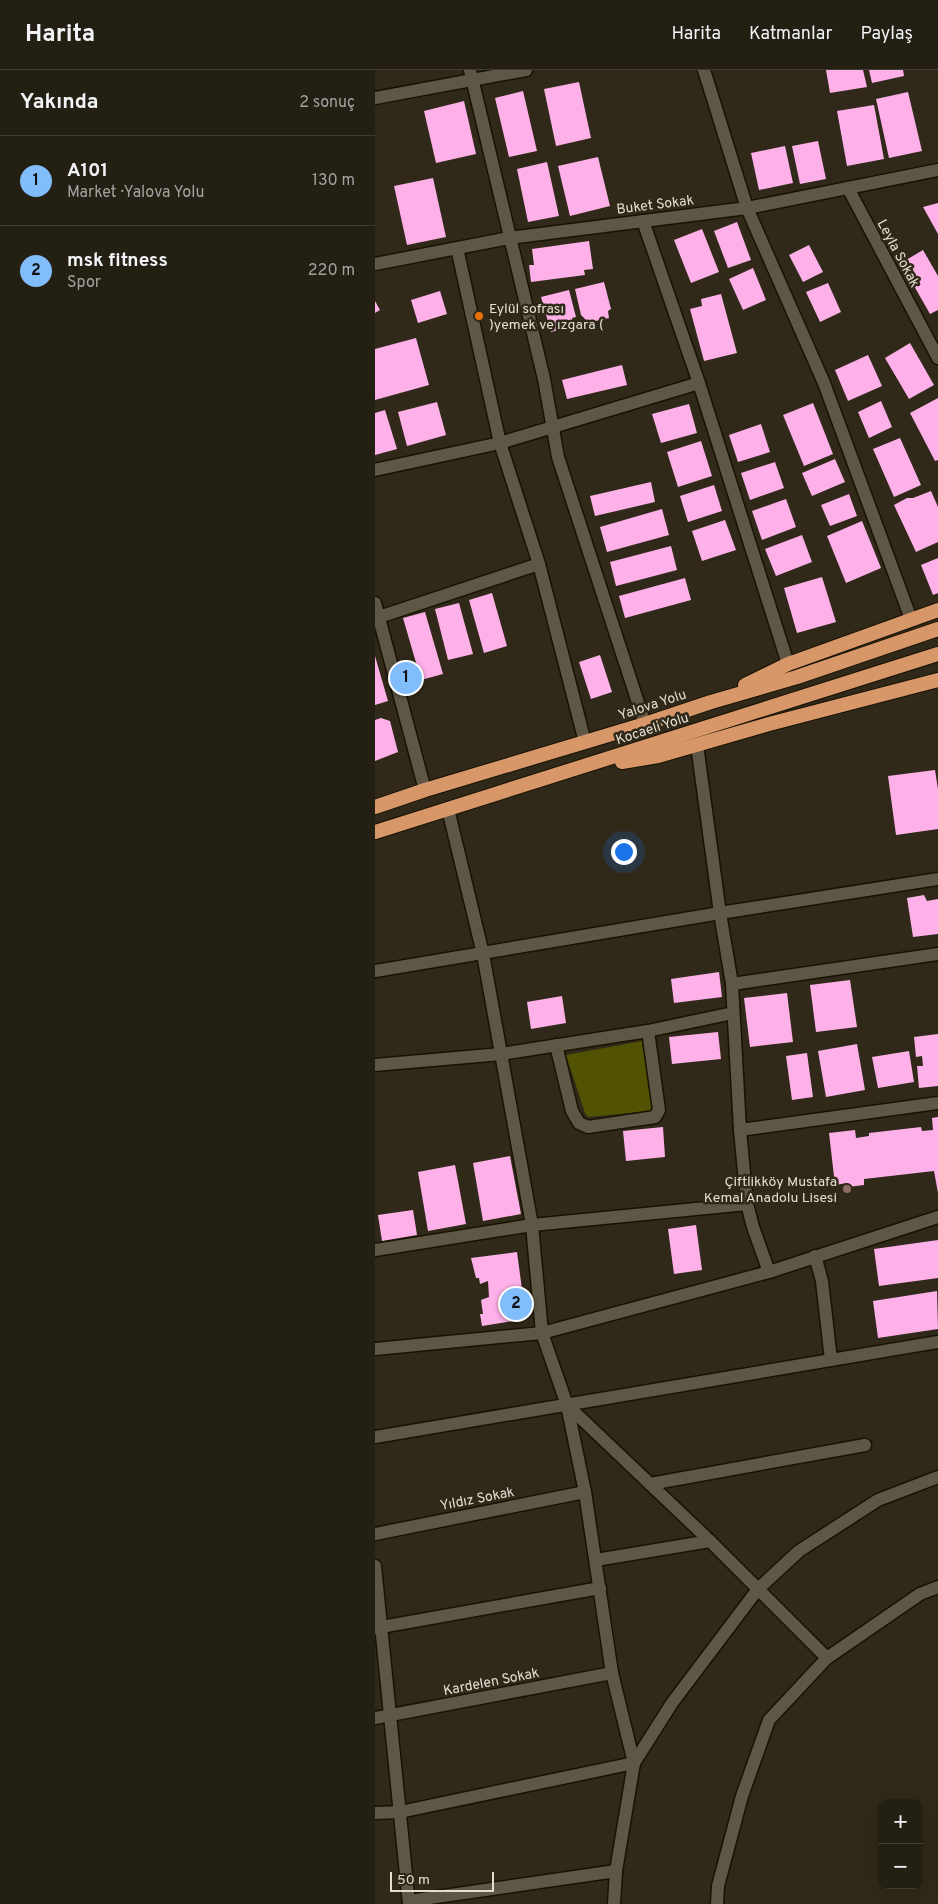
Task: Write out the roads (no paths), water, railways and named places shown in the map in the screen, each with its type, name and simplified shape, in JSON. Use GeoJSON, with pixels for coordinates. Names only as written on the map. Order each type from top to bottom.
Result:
{"type":"FeatureCollection","features":[{"type":"Feature","properties":{"kind":"highway"},"geometry":{"type":"LineString","coordinates":[[711,702],[788,664],[938,610]]}},
{"type":"Feature","properties":{"kind":"highway","name":"Yalova Yolu"},"geometry":{"type":"LineString","coordinates":[[375,807],[425,790],[797,677],[938,629]]}},
{"type":"Feature","properties":{"kind":"highway","name":"Kocaeli̇ Yolu"},"geometry":{"type":"LineString","coordinates":[[375,832],[938,654]]}},
{"type":"Feature","properties":{"kind":"highway"},"geometry":{"type":"LineString","coordinates":[[565,772],[658,756],[938,680]]}},
{"type":"Feature","properties":{"kind":"street"},"geometry":{"type":"LineString","coordinates":[[375,98],[471,75],[526,70]]}},
{"type":"Feature","properties":{"kind":"street"},"geometry":{"type":"LineString","coordinates":[[704,70],[747,208],[824,383],[911,619]]}},
{"type":"Feature","properties":{"kind":"street"},"geometry":{"type":"LineString","coordinates":[[471,75],[544,379],[558,457],[645,724]]}},
{"type":"Feature","properties":{"kind":"street","name":"Buket Sokak"},"geometry":{"type":"LineString","coordinates":[[375,264],[509,238],[747,208],[938,170]]}},
{"type":"Feature","properties":{"kind":"street","name":"Leyla Sokak"},"geometry":{"type":"LineString","coordinates":[[848,188],[938,358]]}},
{"type":"Feature","properties":{"kind":"street"},"geometry":{"type":"LineString","coordinates":[[643,221],[699,383],[788,664]]}},
{"type":"Feature","properties":{"kind":"street"},"geometry":{"type":"LineString","coordinates":[[457,248],[500,444],[539,564],[585,742]]}},
{"type":"Feature","properties":{"kind":"street"},"geometry":{"type":"LineString","coordinates":[[375,470],[500,444],[699,383]]}},
{"type":"Feature","properties":{"kind":"street"},"geometry":{"type":"LineString","coordinates":[[379,617],[539,564]]}},
{"type":"Feature","properties":{"kind":"street"},"geometry":{"type":"LineString","coordinates":[[375,603],[425,790]]}},
{"type":"Feature","properties":{"kind":"street"},"geometry":{"type":"LineString","coordinates":[[697,745],[720,913],[732,984],[739,1130],[747,1204],[769,1272]]}},
{"type":"Feature","properties":{"kind":"street"},"geometry":{"type":"LineString","coordinates":[[448,809],[483,954],[532,1224],[542,1333],[567,1405],[585,1492],[601,1588],[612,1673],[635,1763]]}},
{"type":"Feature","properties":{"kind":"street"},"geometry":{"type":"LineString","coordinates":[[375,971],[720,913],[938,879]]}},
{"type":"Feature","properties":{"kind":"street"},"geometry":{"type":"LineString","coordinates":[[732,984],[938,954]]}},
{"type":"Feature","properties":{"kind":"street"},"geometry":{"type":"LineString","coordinates":[[375,1065],[501,1054],[648,1031],[733,1012]]}},
{"type":"Feature","properties":{"kind":"street"},"geometry":{"type":"LineString","coordinates":[[556,1045],[572,1111],[579,1123],[588,1127],[655,1117],[659,1110],[648,1031]]}},
{"type":"Feature","properties":{"kind":"street"},"geometry":{"type":"LineString","coordinates":[[739,1130],[938,1103]]}},
{"type":"Feature","properties":{"kind":"street"},"geometry":{"type":"LineString","coordinates":[[375,1250],[532,1224],[747,1204]]}},
{"type":"Feature","properties":{"kind":"street"},"geometry":{"type":"LineString","coordinates":[[375,1349],[542,1333],[769,1272],[938,1217]]}},
{"type":"Feature","properties":{"kind":"street"},"geometry":{"type":"LineString","coordinates":[[815,1256],[822,1281],[831,1360]]}},
{"type":"Feature","properties":{"kind":"street"},"geometry":{"type":"LineString","coordinates":[[375,1437],[938,1342]]}},
{"type":"Feature","properties":{"kind":"street"},"geometry":{"type":"LineString","coordinates":[[567,1405],[710,1541],[827,1658]]}},
{"type":"Feature","properties":{"kind":"street"},"geometry":{"type":"LineString","coordinates":[[650,1484],[865,1445]]}},
{"type":"Feature","properties":{"kind":"street"},"geometry":{"type":"LineString","coordinates":[[614,1904],[616,1871],[635,1763],[672,1703],[758,1589],[799,1551],[870,1505],[938,1476]]}},
{"type":"Feature","properties":{"kind":"street","name":"Yıldız Sokak"},"geometry":{"type":"LineString","coordinates":[[375,1534],[585,1492]]}},
{"type":"Feature","properties":{"kind":"street"},"geometry":{"type":"LineString","coordinates":[[596,1560],[710,1541]]}},
{"type":"Feature","properties":{"kind":"street"},"geometry":{"type":"LineString","coordinates":[[375,1566],[378,1628],[409,1903],[616,1871]]}},
{"type":"Feature","properties":{"kind":"street"},"geometry":{"type":"LineString","coordinates":[[717,1904],[718,1886],[742,1796],[769,1720],[827,1658],[920,1594],[938,1587]]}},
{"type":"Feature","properties":{"kind":"street"},"geometry":{"type":"LineString","coordinates":[[378,1628],[601,1588]]}},
{"type":"Feature","properties":{"kind":"street","name":"Kardelen Sokak"},"geometry":{"type":"LineString","coordinates":[[375,1718],[612,1673]]}},
{"type":"Feature","properties":{"kind":"street"},"geometry":{"type":"LineString","coordinates":[[375,1814],[400,1812],[635,1763]]}},
{"type":"Feature","properties":{"kind":"place","name":"Eylül sofrası )yemek ve ızgara ("},"geometry":{"type":"Point","coordinates":[479,316]}},
{"type":"Feature","properties":{"kind":"place","name":"A101"},"geometry":{"type":"Point","coordinates":[406,678]}},
{"type":"Feature","properties":{"kind":"place","name":"Çiftlikköy Mustafa Kemal Anadolu Lisesi"},"geometry":{"type":"Point","coordinates":[847,1189]}},
{"type":"Feature","properties":{"kind":"place","name":"msk fitness"},"geometry":{"type":"Point","coordinates":[516,1304]}}]}
